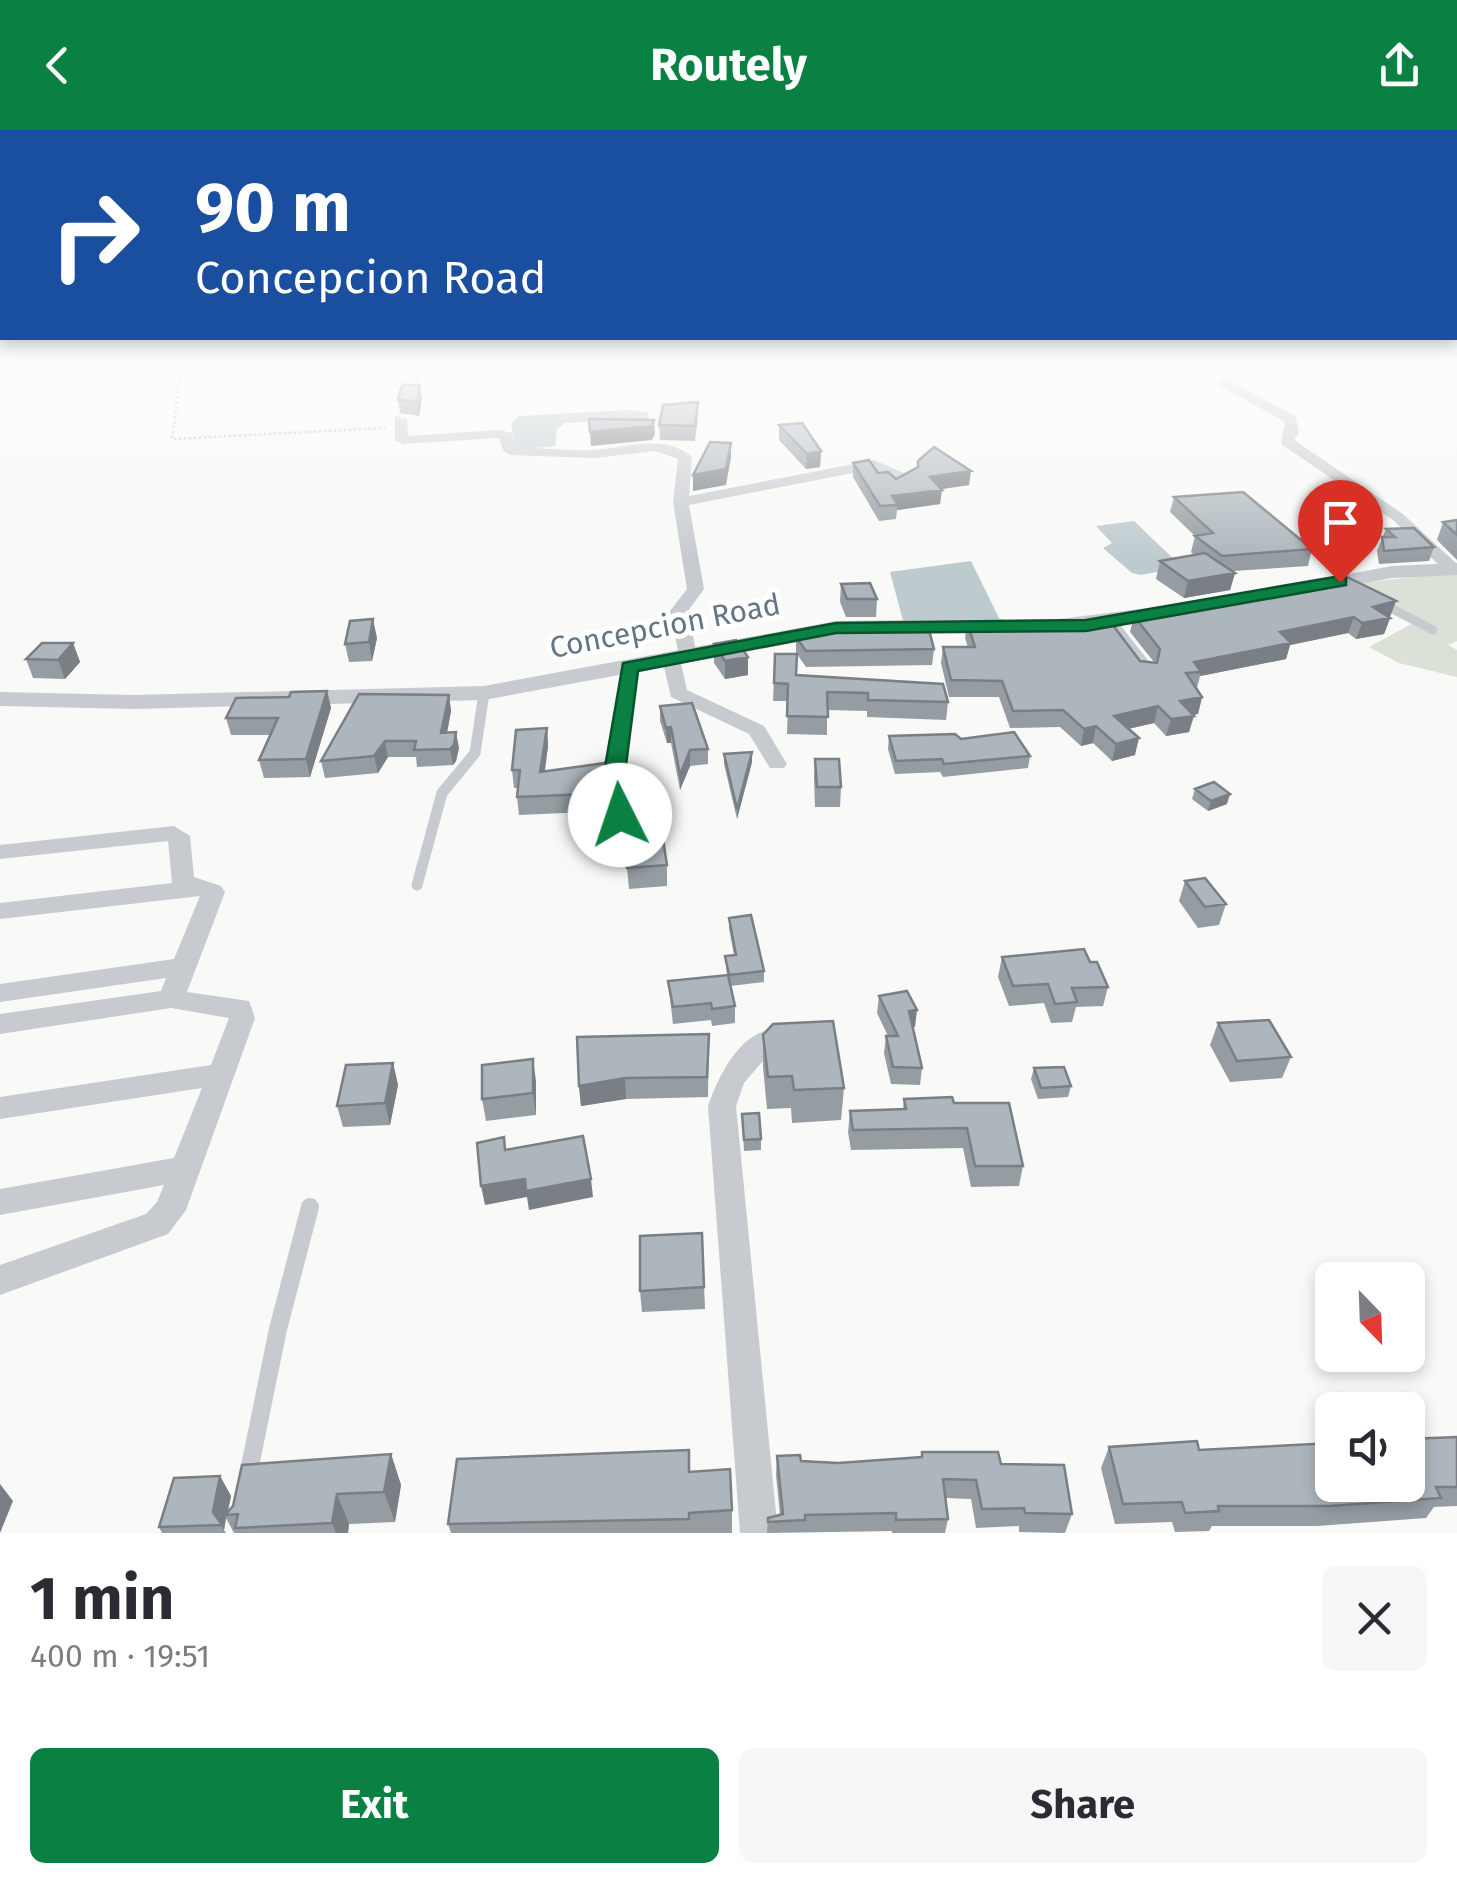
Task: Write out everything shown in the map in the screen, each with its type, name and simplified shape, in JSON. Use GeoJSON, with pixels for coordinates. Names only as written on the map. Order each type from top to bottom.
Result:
{"type":"FeatureCollection","features":[{"type":"Feature","properties":{"kind":"street"},"geometry":{"type":"LineString","coordinates":[[400,429],[400,438],[405,440],[506,436],[510,452],[609,453],[636,446],[671,450],[685,457],[682,502],[696,589],[680,611],[678,693],[757,730],[777,764]]}},
{"type":"Feature","properties":{"kind":"street"},"geometry":{"type":"LineString","coordinates":[[1292,429],[1286,441],[1398,516],[1455,569]]}},
{"type":"Feature","properties":{"kind":"street"},"geometry":{"type":"LineString","coordinates":[[682,502],[879,464],[908,478]]}},
{"type":"Feature","properties":{"kind":"street"},"geometry":{"type":"LineString","coordinates":[[834,472],[856,486]]}},
{"type":"Feature","properties":{"kind":"street"},"geometry":{"type":"LineString","coordinates":[[1303,588],[1348,586],[1455,569]]}},
{"type":"Feature","properties":{"kind":"street","name":"Concepcion Road"},"geometry":{"type":"LineString","coordinates":[[0,699],[134,702],[484,693],[836,628],[1086,626],[1193,607]]}},
{"type":"Feature","properties":{"kind":"street"},"geometry":{"type":"LineString","coordinates":[[1109,622],[1146,671]]}},
{"type":"Feature","properties":{"kind":"street"},"geometry":{"type":"LineString","coordinates":[[0,852],[174,832],[179,836],[180,876],[196,888]]}},
{"type":"Feature","properties":{"kind":"street"},"geometry":{"type":"LineString","coordinates":[[0,911],[196,888],[213,892],[171,1000]]}},
{"type":"Feature","properties":{"kind":"street"},"geometry":{"type":"LineString","coordinates":[[0,992],[181,967]]}},
{"type":"Feature","properties":{"kind":"street"},"geometry":{"type":"LineString","coordinates":[[0,1024],[171,1000],[240,1008],[242,1018],[170,1210],[157,1224],[0,1280]]}},
{"type":"Feature","properties":{"kind":"street"},"geometry":{"type":"LineString","coordinates":[[759,1533],[722,1106],[732,1078],[766,1040]]}},
{"type":"Feature","properties":{"kind":"street"},"geometry":{"type":"LineString","coordinates":[[0,1108],[221,1074]]}},
{"type":"Feature","properties":{"kind":"street"},"geometry":{"type":"LineString","coordinates":[[0,1202],[185,1169]]}},
{"type":"Feature","properties":{"kind":"lane"},"geometry":{"type":"LineString","coordinates":[[1371,598],[1433,630]]}},
{"type":"Feature","properties":{"kind":"lane"},"geometry":{"type":"LineString","coordinates":[[620,815],[614,773],[629,667]]}},
{"type":"Feature","properties":{"kind":"lane"},"geometry":{"type":"LineString","coordinates":[[417,885],[442,793],[475,753],[484,693]]}},
{"type":"Feature","properties":{"kind":"lane"},"geometry":{"type":"LineString","coordinates":[[244,1496],[278,1329],[310,1208]]}},
{"type":"Feature","properties":{"kind":"path"},"geometry":{"type":"LineString","coordinates":[[173,429],[172,439],[308,429]]}},
{"type":"Feature","properties":{"kind":"shaded area"},"geometry":{"type":"Polygon","coordinates":[[[512,429],[557,429],[555,446],[516,450],[512,429]]]}},
{"type":"Feature","properties":{"kind":"shaded area"},"geometry":{"type":"Polygon","coordinates":[[[1134,521],[1182,567],[1141,575],[1132,573],[1103,548],[1112,543],[1096,526],[1134,521]]]}},
{"type":"Feature","properties":{"kind":"shaded area"},"geometry":{"type":"Polygon","coordinates":[[[971,561],[1001,622],[904,624],[890,572],[971,561]]]}},
{"type":"Feature","properties":{"kind":"shaded area"},"geometry":{"type":"Polygon","coordinates":[[[1457,572],[1457,641],[1448,645],[1457,650],[1457,677],[1399,663],[1369,647],[1419,620],[1351,584],[1457,572]]]}},
{"type":"Feature","properties":{"kind":"building"},"geometry":{"type":"Polygon","coordinates":[[[783,429],[806,429],[821,451],[807,454],[783,429]]]}},
{"type":"Feature","properties":{"kind":"building"},"geometry":{"type":"Polygon","coordinates":[[[710,442],[731,443],[726,469],[693,475],[710,442]]]}},
{"type":"Feature","properties":{"kind":"building"},"geometry":{"type":"Polygon","coordinates":[[[934,447],[971,471],[930,477],[942,490],[892,496],[898,505],[880,506],[853,463],[869,460],[878,473],[888,472],[896,479],[918,467],[918,461],[934,447]]]}},
{"type":"Feature","properties":{"kind":"building"},"geometry":{"type":"Polygon","coordinates":[[[1243,492],[1312,549],[1222,556],[1195,536],[1213,533],[1174,497],[1243,492]]]}},
{"type":"Feature","properties":{"kind":"building"},"geometry":{"type":"Polygon","coordinates":[[[1457,520],[1457,535],[1443,522],[1457,520]]]}},
{"type":"Feature","properties":{"kind":"building"},"geometry":{"type":"Polygon","coordinates":[[[1414,528],[1434,547],[1384,551],[1382,537],[1395,537],[1386,529],[1414,528]]]}},
{"type":"Feature","properties":{"kind":"building"},"geometry":{"type":"Polygon","coordinates":[[[1205,553],[1235,573],[1188,581],[1160,561],[1205,553]]]}},
{"type":"Feature","properties":{"kind":"building"},"geometry":{"type":"Polygon","coordinates":[[[1345,576],[1396,601],[1373,607],[1390,618],[1362,623],[1354,617],[1280,632],[1291,643],[1194,662],[1201,672],[1186,673],[1202,697],[1180,701],[1194,716],[1171,719],[1158,706],[1114,716],[1139,738],[1116,744],[1096,726],[1084,729],[1063,710],[1013,711],[1002,681],[951,680],[943,647],[975,647],[967,622],[1112,624],[1140,661],[1157,663],[1160,649],[1134,616],[1345,576]]]}},
{"type":"Feature","properties":{"kind":"building"},"geometry":{"type":"Polygon","coordinates":[[[870,583],[877,599],[847,599],[841,584],[870,583]]]}},
{"type":"Feature","properties":{"kind":"building"},"geometry":{"type":"Polygon","coordinates":[[[373,619],[369,642],[345,644],[350,621],[373,619]]]}},
{"type":"Feature","properties":{"kind":"building"},"geometry":{"type":"Polygon","coordinates":[[[854,625],[928,626],[934,649],[806,651],[796,637],[854,625]]]}},
{"type":"Feature","properties":{"kind":"building"},"geometry":{"type":"Polygon","coordinates":[[[736,640],[748,657],[725,661],[714,644],[736,640]]]}},
{"type":"Feature","properties":{"kind":"building"},"geometry":{"type":"Polygon","coordinates":[[[42,643],[73,643],[58,660],[26,659],[42,643]]]}},
{"type":"Feature","properties":{"kind":"building"},"geometry":{"type":"Polygon","coordinates":[[[775,654],[797,654],[796,675],[943,684],[948,702],[868,700],[868,693],[827,692],[828,717],[787,716],[788,684],[774,683],[775,654]]]}},
{"type":"Feature","properties":{"kind":"building"},"geometry":{"type":"Polygon","coordinates":[[[327,691],[306,759],[259,760],[278,718],[226,718],[236,698],[289,697],[291,692],[327,691]]]}},
{"type":"Feature","properties":{"kind":"building"},"geometry":{"type":"Polygon","coordinates":[[[359,694],[449,695],[441,733],[456,732],[454,745],[450,749],[414,750],[416,741],[385,741],[374,756],[321,761],[359,694]]]}},
{"type":"Feature","properties":{"kind":"building"},"geometry":{"type":"Polygon","coordinates":[[[692,703],[708,749],[690,750],[680,775],[671,727],[666,728],[660,706],[692,703]]]}},
{"type":"Feature","properties":{"kind":"building"},"geometry":{"type":"Polygon","coordinates":[[[547,728],[540,772],[605,763],[609,793],[517,797],[520,770],[512,770],[516,730],[547,728]]]}},
{"type":"Feature","properties":{"kind":"building"},"geometry":{"type":"Polygon","coordinates":[[[1014,732],[1030,756],[944,764],[942,759],[896,761],[889,736],[955,734],[961,739],[1014,732]]]}},
{"type":"Feature","properties":{"kind":"building"},"geometry":{"type":"Polygon","coordinates":[[[752,752],[737,809],[724,754],[752,752]]]}},
{"type":"Feature","properties":{"kind":"building"},"geometry":{"type":"Polygon","coordinates":[[[815,759],[839,759],[841,787],[817,787],[815,759]]]}},
{"type":"Feature","properties":{"kind":"building"},"geometry":{"type":"Polygon","coordinates":[[[1214,782],[1230,794],[1211,801],[1195,789],[1214,782]]]}},
{"type":"Feature","properties":{"kind":"building"},"geometry":{"type":"Polygon","coordinates":[[[662,833],[667,865],[627,868],[624,836],[662,833]]]}},
{"type":"Feature","properties":{"kind":"building"},"geometry":{"type":"Polygon","coordinates":[[[1205,878],[1226,904],[1205,907],[1185,881],[1205,878]]]}},
{"type":"Feature","properties":{"kind":"building"},"geometry":{"type":"Polygon","coordinates":[[[751,915],[764,971],[729,975],[725,956],[736,955],[729,918],[751,915]]]}},
{"type":"Feature","properties":{"kind":"building"},"geometry":{"type":"Polygon","coordinates":[[[1084,949],[1090,962],[1097,962],[1108,987],[1072,988],[1077,1002],[1055,1004],[1048,984],[1013,986],[1002,957],[1084,949]]]}},
{"type":"Feature","properties":{"kind":"building"},"geometry":{"type":"Polygon","coordinates":[[[728,975],[735,1006],[712,1009],[711,1003],[673,1007],[668,981],[728,975]]]}},
{"type":"Feature","properties":{"kind":"building"},"geometry":{"type":"Polygon","coordinates":[[[907,991],[917,1010],[909,1011],[922,1068],[893,1067],[886,1036],[898,1036],[879,996],[907,991]]]}},
{"type":"Feature","properties":{"kind":"building"},"geometry":{"type":"Polygon","coordinates":[[[1269,1020],[1291,1057],[1237,1061],[1218,1023],[1269,1020]]]}},
{"type":"Feature","properties":{"kind":"building"},"geometry":{"type":"Polygon","coordinates":[[[833,1021],[844,1088],[794,1090],[792,1076],[768,1077],[763,1035],[773,1024],[833,1021]]]}},
{"type":"Feature","properties":{"kind":"building"},"geometry":{"type":"Polygon","coordinates":[[[709,1034],[707,1077],[625,1078],[579,1086],[577,1037],[709,1034]]]}},
{"type":"Feature","properties":{"kind":"building"},"geometry":{"type":"Polygon","coordinates":[[[533,1059],[533,1093],[482,1099],[482,1065],[533,1059]]]}},
{"type":"Feature","properties":{"kind":"building"},"geometry":{"type":"Polygon","coordinates":[[[393,1063],[385,1103],[337,1106],[346,1065],[393,1063]]]}},
{"type":"Feature","properties":{"kind":"building"},"geometry":{"type":"Polygon","coordinates":[[[1064,1067],[1071,1086],[1041,1088],[1034,1068],[1064,1067]]]}},
{"type":"Feature","properties":{"kind":"building"},"geometry":{"type":"Polygon","coordinates":[[[952,1097],[954,1103],[1009,1103],[1023,1166],[975,1166],[967,1128],[853,1130],[850,1111],[906,1109],[904,1099],[952,1097]]]}},
{"type":"Feature","properties":{"kind":"building"},"geometry":{"type":"Polygon","coordinates":[[[759,1113],[761,1139],[744,1140],[742,1114],[759,1113]]]}},
{"type":"Feature","properties":{"kind":"building"},"geometry":{"type":"Polygon","coordinates":[[[583,1136],[591,1179],[526,1191],[525,1179],[481,1186],[477,1143],[504,1137],[505,1150],[583,1136]]]}},
{"type":"Feature","properties":{"kind":"building"},"geometry":{"type":"Polygon","coordinates":[[[702,1233],[704,1287],[640,1291],[640,1236],[702,1233]]]}},
{"type":"Feature","properties":{"kind":"building"},"geometry":{"type":"Polygon","coordinates":[[[1457,1437],[1457,1487],[1436,1487],[1441,1498],[1425,1499],[1425,1438],[1457,1437]]]}},
{"type":"Feature","properties":{"kind":"building"},"geometry":{"type":"Polygon","coordinates":[[[1197,1441],[1199,1450],[1315,1444],[1315,1502],[1386,1502],[1218,1506],[1219,1511],[1185,1513],[1182,1502],[1123,1504],[1109,1447],[1197,1441]]]}},
{"type":"Feature","properties":{"kind":"building"},"geometry":{"type":"Polygon","coordinates":[[[689,1450],[689,1472],[730,1469],[732,1510],[689,1513],[689,1519],[448,1524],[457,1459],[689,1450]]]}},
{"type":"Feature","properties":{"kind":"building"},"geometry":{"type":"Polygon","coordinates":[[[922,1452],[998,1452],[1001,1464],[1064,1465],[1072,1514],[1025,1513],[1024,1508],[982,1509],[976,1480],[943,1479],[948,1519],[896,1520],[896,1513],[805,1515],[805,1520],[768,1522],[768,1518],[783,1514],[777,1456],[800,1455],[801,1461],[838,1463],[922,1457],[922,1452]]]}},
{"type":"Feature","properties":{"kind":"building"},"geometry":{"type":"Polygon","coordinates":[[[391,1454],[384,1492],[337,1494],[332,1523],[235,1528],[238,1514],[225,1515],[233,1506],[242,1465],[391,1454]]]}},
{"type":"Feature","properties":{"kind":"building"},"geometry":{"type":"Polygon","coordinates":[[[220,1476],[213,1512],[222,1525],[159,1527],[174,1478],[220,1476]]]}},
{"type":"Feature","properties":{"kind":"route"},"geometry":{"type":"LineString","coordinates":[[620,815],[614,773],[620,756],[629,667],[836,628],[1086,626],[1340,582]]}}]}
